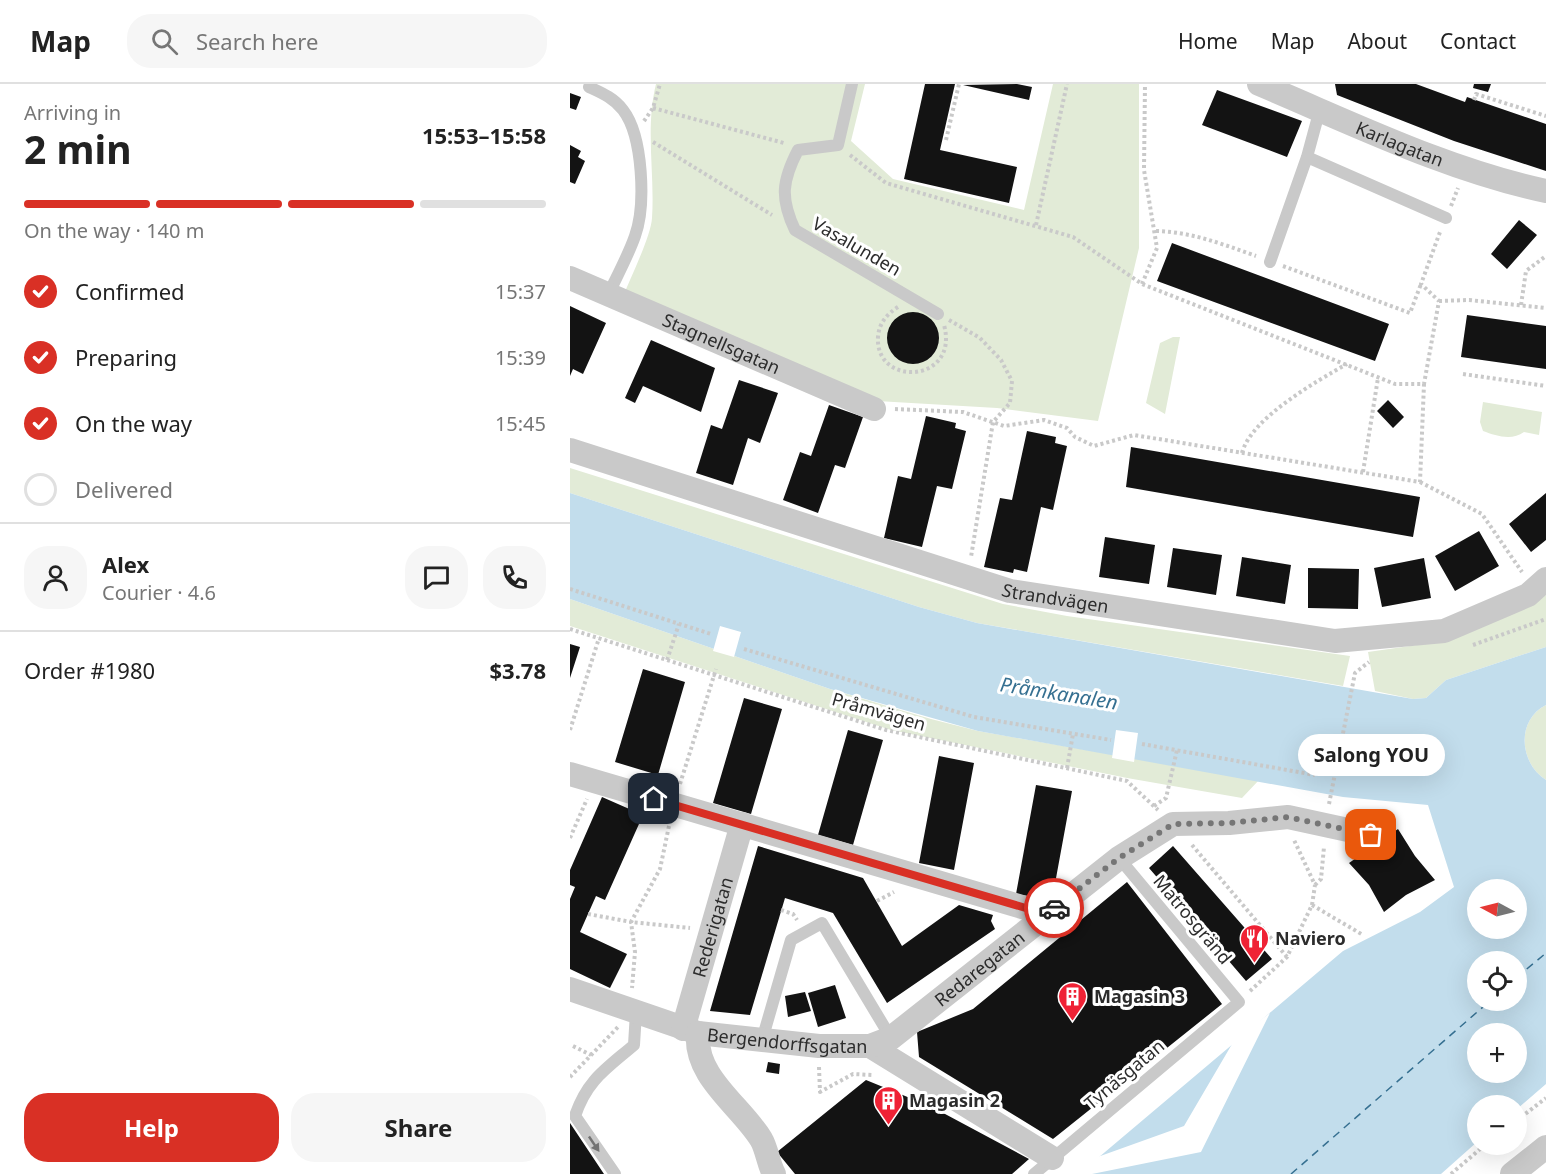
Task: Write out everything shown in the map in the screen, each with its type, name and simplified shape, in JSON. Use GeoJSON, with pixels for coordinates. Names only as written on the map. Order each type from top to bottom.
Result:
{"type":"FeatureCollection","features":[{"type":"Feature","properties":{"kind":"street","name":"Karlagatan"},"geometry":{"type":"LineString","coordinates":[[1259,84],[1308,98],[1465,167],[1546,191]]}},
{"type":"Feature","properties":{"kind":"street","name":"Stagnellsgatan"},"geometry":{"type":"LineString","coordinates":[[570,279],[874,409]]}},
{"type":"Feature","properties":{"kind":"street","name":"Strandvägen"},"geometry":{"type":"LineString","coordinates":[[570,450],[1010,591],[1335,640],[1444,631],[1528,595],[1540,584]]}},
{"type":"Feature","properties":{"kind":"street"},"geometry":{"type":"LineString","coordinates":[[570,774],[1046,914]]}},
{"type":"Feature","properties":{"kind":"street"},"geometry":{"type":"LineString","coordinates":[[1173,824],[1229,823],[1288,817],[1327,820],[1371,835]]}},
{"type":"Feature","properties":{"kind":"street","name":"Rederigatan"},"geometry":{"type":"LineString","coordinates":[[691,1031],[711,934],[742,824]]}},
{"type":"Feature","properties":{"kind":"street","name":"Redaregatan"},"geometry":{"type":"LineString","coordinates":[[881,1042],[1119,858],[1173,824]]}},
{"type":"Feature","properties":{"kind":"street","name":"Bergendorffsgatan"},"geometry":{"type":"LineString","coordinates":[[570,989],[691,1031],[819,1046],[881,1042],[1052,1158]]}},
{"type":"Feature","properties":{"kind":"street"},"geometry":{"type":"LineString","coordinates":[[691,1031],[700,1060],[762,1140],[766,1160],[774,1174]]}},
{"type":"Feature","properties":{"kind":"street"},"geometry":{"type":"LineString","coordinates":[[1512,1174],[1546,1148]]}},
{"type":"Feature","properties":{"kind":"lane"},"geometry":{"type":"LineString","coordinates":[[798,150],[838,145],[852,84]]}},
{"type":"Feature","properties":{"kind":"lane"},"geometry":{"type":"LineString","coordinates":[[589,87],[608,95],[623,110],[635,132],[642,185],[636,234],[608,295]]}},
{"type":"Feature","properties":{"kind":"lane"},"geometry":{"type":"LineString","coordinates":[[1270,262],[1307,157],[1308,98]]}},
{"type":"Feature","properties":{"kind":"lane","name":"Vasalunden"},"geometry":{"type":"LineString","coordinates":[[798,150],[786,174],[784,189],[788,216],[795,231],[938,314]]}},
{"type":"Feature","properties":{"kind":"lane"},"geometry":{"type":"LineString","coordinates":[[1307,157],[1446,218]]}},
{"type":"Feature","properties":{"kind":"lane","name":"Matrosgränd"},"geometry":{"type":"LineString","coordinates":[[1119,858],[1239,1002]]}},
{"type":"Feature","properties":{"kind":"lane"},"geometry":{"type":"LineString","coordinates":[[762,1040],[792,940],[822,923],[881,1042]]}},
{"type":"Feature","properties":{"kind":"lane","name":"Tynäsgatan"},"geometry":{"type":"LineString","coordinates":[[1034,1174],[1239,1002]]}},
{"type":"Feature","properties":{"kind":"lane"},"geometry":{"type":"LineString","coordinates":[[615,1174],[575,1116],[582,1094],[596,1077],[634,1045],[632,1011]]}},
{"type":"Feature","properties":{"kind":"path"},"geometry":{"type":"LineString","coordinates":[[660,84],[653,108],[635,132],[795,231]]}},
{"type":"Feature","properties":{"kind":"path"},"geometry":{"type":"LineString","coordinates":[[946,140],[959,84]]}},
{"type":"Feature","properties":{"kind":"path"},"geometry":{"type":"LineString","coordinates":[[1036,225],[1067,84]]}},
{"type":"Feature","properties":{"kind":"path"},"geometry":{"type":"LineString","coordinates":[[1142,284],[1157,248],[1156,231],[1144,170],[1145,84]]}},
{"type":"Feature","properties":{"kind":"path"},"geometry":{"type":"LineString","coordinates":[[1474,100],[1476,94],[1546,116]]}},
{"type":"Feature","properties":{"kind":"path"},"geometry":{"type":"LineString","coordinates":[[653,108],[779,141],[798,150]]}},
{"type":"Feature","properties":{"kind":"path"},"geometry":{"type":"LineString","coordinates":[[838,145],[886,183],[965,208],[1036,225],[1073,237],[1142,284],[1348,363],[1378,378],[1395,384],[1424,384]]}},
{"type":"Feature","properties":{"kind":"path"},"geometry":{"type":"LineString","coordinates":[[1156,231],[1182,232],[1203,237],[1410,313],[1465,167]]}},
{"type":"Feature","properties":{"kind":"path"},"geometry":{"type":"LineString","coordinates":[[1521,305],[1526,271],[1546,256]]}},
{"type":"Feature","properties":{"kind":"path"},"geometry":{"type":"LineString","coordinates":[[1421,284],[1439,301],[1469,300],[1546,308]]}},
{"type":"Feature","properties":{"kind":"path"},"geometry":{"type":"LineString","coordinates":[[1420,482],[1424,384],[1439,301]]}},
{"type":"Feature","properties":{"kind":"path"},"geometry":{"type":"LineString","coordinates":[[920,304],[898,307],[883,321],[878,340],[880,351],[891,366],[909,373],[918,372],[937,363],[944,351],[946,334],[938,314]]}},
{"type":"Feature","properties":{"kind":"path"},"geometry":{"type":"LineString","coordinates":[[938,314],[980,338],[1000,360],[1012,381],[1011,403],[993,422],[967,577]]}},
{"type":"Feature","properties":{"kind":"path"},"geometry":{"type":"LineString","coordinates":[[1242,453],[1245,441],[1291,396],[1348,363]]}},
{"type":"Feature","properties":{"kind":"path"},"geometry":{"type":"LineString","coordinates":[[1462,374],[1546,386]]}},
{"type":"Feature","properties":{"kind":"path"},"geometry":{"type":"LineString","coordinates":[[1363,473],[1378,378]]}},
{"type":"Feature","properties":{"kind":"path"},"geometry":{"type":"LineString","coordinates":[[874,409],[963,412],[1005,426],[1044,420],[1067,428],[1075,437],[1094,446],[1134,435],[1420,482],[1482,514],[1540,584]]}},
{"type":"Feature","properties":{"kind":"path"},"geometry":{"type":"LineString","coordinates":[[570,589],[711,634]]}},
{"type":"Feature","properties":{"kind":"path"},"geometry":{"type":"LineString","coordinates":[[667,660],[679,624]]}},
{"type":"Feature","properties":{"kind":"path","name":"Pråmvägen"},"geometry":{"type":"LineString","coordinates":[[570,629],[886,730],[1127,781],[1173,824],[1287,957]]}},
{"type":"Feature","properties":{"kind":"path"},"geometry":{"type":"LineString","coordinates":[[570,730],[599,638]]}},
{"type":"Feature","properties":{"kind":"path"},"geometry":{"type":"LineString","coordinates":[[744,649],[974,717],[1111,740]]}},
{"type":"Feature","properties":{"kind":"path"},"geometry":{"type":"LineString","coordinates":[[570,1077],[632,1011],[635,976],[631,922],[660,869],[674,805],[716,669]]}},
{"type":"Feature","properties":{"kind":"path"},"geometry":{"type":"LineString","coordinates":[[1315,885],[1321,879],[1327,820],[1355,672]]}},
{"type":"Feature","properties":{"kind":"path"},"geometry":{"type":"LineString","coordinates":[[1067,769],[1073,734]]}},
{"type":"Feature","properties":{"kind":"path"},"geometry":{"type":"LineString","coordinates":[[1142,744],[1315,775]]}},
{"type":"Feature","properties":{"kind":"path"},"geometry":{"type":"LineString","coordinates":[[1154,806],[1166,798],[1177,750]]}},
{"type":"Feature","properties":{"kind":"path"},"geometry":{"type":"LineString","coordinates":[[1120,780],[1122,773]]}},
{"type":"Feature","properties":{"kind":"path"},"geometry":{"type":"LineString","coordinates":[[570,838],[594,782]]}},
{"type":"Feature","properties":{"kind":"path"},"geometry":{"type":"LineString","coordinates":[[1239,1002],[1287,957],[1312,905],[1315,885],[1288,829],[1288,817]]}},
{"type":"Feature","properties":{"kind":"path"},"geometry":{"type":"LineString","coordinates":[[1312,905],[1363,935]]}},
{"type":"Feature","properties":{"kind":"path"},"geometry":{"type":"LineString","coordinates":[[588,914],[631,922],[678,925],[711,934]]}},
{"type":"Feature","properties":{"kind":"path"},"geometry":{"type":"LineString","coordinates":[[573,1046],[591,1055]]}},
{"type":"Feature","properties":{"kind":"path"},"geometry":{"type":"LineString","coordinates":[[820,1092],[854,1074],[866,1073],[877,1077]]}},
{"type":"Feature","properties":{"kind":"path"},"geometry":{"type":"LineString","coordinates":[[1527,1113],[1546,1098]]}},
{"type":"Feature","properties":{"kind":"path"},"geometry":{"type":"LineString","coordinates":[[1451,1174],[1473,1155]]}},
{"type":"Feature","properties":{"kind":"green space"},"geometry":{"type":"Polygon","coordinates":[[[656,84],[865,84],[851,141],[893,179],[1024,210],[1053,84],[1139,84],[1139,248],[1098,421],[997,408],[877,401],[625,292],[651,226],[653,201],[651,118],[656,84]]]}},
{"type":"Feature","properties":{"kind":"green space"},"geometry":{"type":"Polygon","coordinates":[[[1173,337],[1180,337],[1165,414],[1146,403],[1160,343],[1173,337]]]}},
{"type":"Feature","properties":{"kind":"green space"},"geometry":{"type":"Polygon","coordinates":[[[1483,402],[1542,412],[1539,435],[1524,432],[1504,437],[1483,431],[1480,422],[1483,402]]]}},
{"type":"Feature","properties":{"kind":"green space"},"geometry":{"type":"Polygon","coordinates":[[[570,468],[1003,604],[1067,616],[1350,656],[1343,686],[977,623],[919,607],[570,493],[570,468]]]}},
{"type":"Feature","properties":{"kind":"green space"},"geometry":{"type":"Polygon","coordinates":[[[1546,595],[1546,647],[1446,680],[1426,698],[1413,699],[1375,691],[1368,652],[1445,641],[1546,595]]]}},
{"type":"Feature","properties":{"kind":"green space"},"geometry":{"type":"Polygon","coordinates":[[[570,599],[830,689],[931,719],[978,731],[1259,780],[1242,798],[1127,778],[891,730],[570,626],[570,599]]]}},
{"type":"Feature","properties":{"kind":"green space"},"geometry":{"type":"Polygon","coordinates":[[[1546,705],[1546,780],[1530,763],[1525,742],[1530,721],[1536,712],[1546,705]]]}},
{"type":"Feature","properties":{"kind":"water","name":"Pråmkanalen"},"geometry":{"type":"Polygon","coordinates":[[[570,493],[919,607],[977,623],[1413,699],[1426,698],[1446,680],[1546,647],[1546,705],[1536,712],[1530,721],[1525,742],[1530,763],[1546,780],[1546,1084],[1527,1100],[1527,1095],[1467,1095],[1467,1151],[1441,1174],[1079,1174],[1343,951],[1420,912],[1454,887],[1428,805],[1343,797],[978,731],[830,689],[570,599],[570,493]]]}},
{"type":"Feature","properties":{"kind":"pier"},"geometry":{"type":"Polygon","coordinates":[[[720,626],[741,632],[734,657],[713,651],[720,626]]]}},
{"type":"Feature","properties":{"kind":"pier"},"geometry":{"type":"Polygon","coordinates":[[[1116,730],[1138,733],[1134,762],[1112,758],[1116,730]]]}},
{"type":"Feature","properties":{"kind":"pier"},"geometry":{"type":"Polygon","coordinates":[[[1270,1013],[1201,1152],[1092,1174],[1076,1174],[1092,1159],[1184,1126],[1235,1039],[1270,1013]]]}},
{"type":"Feature","properties":{"kind":"building"},"geometry":{"type":"Polygon","coordinates":[[[925,84],[955,84],[940,150],[1017,167],[1009,203],[904,179],[925,84]]]}},
{"type":"Feature","properties":{"kind":"building"},"geometry":{"type":"Polygon","coordinates":[[[1017,84],[1032,87],[1029,100],[963,85],[1017,84]]]}},
{"type":"Feature","properties":{"kind":"building"},"geometry":{"type":"Polygon","coordinates":[[[1335,84],[1416,84],[1465,102],[1467,97],[1546,124],[1546,171],[1454,141],[1337,95],[1335,84]]]}},
{"type":"Feature","properties":{"kind":"building"},"geometry":{"type":"Polygon","coordinates":[[[1474,84],[1491,84],[1488,92],[1473,88],[1474,84]]]}},
{"type":"Feature","properties":{"kind":"building"},"geometry":{"type":"Polygon","coordinates":[[[1217,90],[1302,121],[1287,157],[1202,125],[1217,90]]]}},
{"type":"Feature","properties":{"kind":"building"},"geometry":{"type":"Polygon","coordinates":[[[570,93],[581,97],[576,110],[570,108],[570,93]]]}},
{"type":"Feature","properties":{"kind":"building"},"geometry":{"type":"Polygon","coordinates":[[[570,145],[581,151],[578,157],[585,161],[575,184],[570,182],[570,145]]]}},
{"type":"Feature","properties":{"kind":"building"},"geometry":{"type":"Polygon","coordinates":[[[1519,220],[1537,235],[1507,269],[1491,254],[1519,220]]]}},
{"type":"Feature","properties":{"kind":"building"},"geometry":{"type":"Polygon","coordinates":[[[1172,243],[1389,324],[1375,361],[1157,281],[1172,243]]]}},
{"type":"Feature","properties":{"kind":"building"},"geometry":{"type":"Polygon","coordinates":[[[570,306],[606,323],[583,374],[573,369],[570,376],[570,306]]]}},
{"type":"Feature","properties":{"kind":"building"},"geometry":{"type":"Polygon","coordinates":[[[908,312],[918,312],[927,316],[935,324],[939,338],[935,352],[927,360],[918,364],[908,364],[899,360],[891,352],[887,343],[887,333],[891,324],[899,316],[908,312]]]}},
{"type":"Feature","properties":{"kind":"building"},"geometry":{"type":"Polygon","coordinates":[[[1467,315],[1546,326],[1546,369],[1461,357],[1467,315]]]}},
{"type":"Feature","properties":{"kind":"building"},"geometry":{"type":"Polygon","coordinates":[[[651,340],[715,368],[701,412],[643,386],[635,403],[625,398],[651,340]]]}},
{"type":"Feature","properties":{"kind":"building"},"geometry":{"type":"Polygon","coordinates":[[[739,380],[778,393],[760,443],[748,438],[733,485],[696,473],[711,425],[722,429],[739,380]]]}},
{"type":"Feature","properties":{"kind":"building"},"geometry":{"type":"Polygon","coordinates":[[[1388,400],[1404,417],[1393,428],[1377,411],[1388,400]]]}},
{"type":"Feature","properties":{"kind":"building"},"geometry":{"type":"Polygon","coordinates":[[[829,405],[863,417],[845,468],[835,465],[818,513],[783,500],[800,452],[811,456],[829,405]]]}},
{"type":"Feature","properties":{"kind":"building"},"geometry":{"type":"Polygon","coordinates":[[[926,416],[956,423],[955,428],[966,431],[952,489],[937,486],[922,547],[884,538],[898,476],[911,479],[926,416]]]}},
{"type":"Feature","properties":{"kind":"building"},"geometry":{"type":"Polygon","coordinates":[[[1027,431],[1056,437],[1055,443],[1067,446],[1053,510],[1041,507],[1027,572],[1014,569],[1013,573],[984,567],[1000,498],[1012,500],[1027,431]]]}},
{"type":"Feature","properties":{"kind":"building"},"geometry":{"type":"Polygon","coordinates":[[[1131,447],[1420,497],[1413,537],[1126,487],[1131,447]]]}},
{"type":"Feature","properties":{"kind":"building"},"geometry":{"type":"Polygon","coordinates":[[[1546,493],[1546,540],[1531,552],[1509,524],[1546,493]]]}},
{"type":"Feature","properties":{"kind":"building"},"geometry":{"type":"Polygon","coordinates":[[[1479,531],[1499,566],[1455,591],[1435,556],[1479,531]]]}},
{"type":"Feature","properties":{"kind":"building"},"geometry":{"type":"Polygon","coordinates":[[[1105,537],[1155,545],[1149,584],[1099,577],[1105,537]]]}},
{"type":"Feature","properties":{"kind":"building"},"geometry":{"type":"Polygon","coordinates":[[[1173,548],[1222,555],[1216,595],[1167,587],[1173,548]]]}},
{"type":"Feature","properties":{"kind":"building"},"geometry":{"type":"Polygon","coordinates":[[[1242,557],[1291,565],[1285,604],[1236,596],[1242,557]]]}},
{"type":"Feature","properties":{"kind":"building"},"geometry":{"type":"Polygon","coordinates":[[[1424,558],[1431,598],[1382,607],[1374,568],[1424,558]]]}},
{"type":"Feature","properties":{"kind":"building"},"geometry":{"type":"Polygon","coordinates":[[[1308,568],[1359,569],[1358,609],[1308,608],[1308,568]]]}},
{"type":"Feature","properties":{"kind":"building"},"geometry":{"type":"Polygon","coordinates":[[[570,644],[580,647],[570,678],[570,644]]]}},
{"type":"Feature","properties":{"kind":"building"},"geometry":{"type":"Polygon","coordinates":[[[643,669],[685,682],[658,775],[615,762],[643,669]]]}},
{"type":"Feature","properties":{"kind":"building"},"geometry":{"type":"Polygon","coordinates":[[[744,698],[782,709],[751,814],[713,803],[744,698]]]}},
{"type":"Feature","properties":{"kind":"building"},"geometry":{"type":"Polygon","coordinates":[[[848,730],[883,740],[853,845],[818,835],[848,730]]]}},
{"type":"Feature","properties":{"kind":"building"},"geometry":{"type":"Polygon","coordinates":[[[939,756],[974,763],[954,870],[919,863],[939,756]]]}},
{"type":"Feature","properties":{"kind":"building"},"geometry":{"type":"Polygon","coordinates":[[[1036,785],[1072,791],[1052,900],[1016,894],[1036,785]]]}},
{"type":"Feature","properties":{"kind":"building"},"geometry":{"type":"Polygon","coordinates":[[[602,797],[643,815],[605,900],[596,896],[580,932],[627,954],[610,988],[570,969],[570,899],[575,887],[570,885],[570,870],[602,797]]]}},
{"type":"Feature","properties":{"kind":"building"},"geometry":{"type":"Polygon","coordinates":[[[1398,829],[1415,856],[1435,880],[1406,895],[1384,912],[1369,885],[1349,863],[1398,829]]]}},
{"type":"Feature","properties":{"kind":"building"},"geometry":{"type":"Polygon","coordinates":[[[758,846],[863,878],[902,946],[959,905],[993,915],[991,921],[995,929],[887,1003],[833,913],[785,898],[750,1015],[710,1011],[758,846]]]}},
{"type":"Feature","properties":{"kind":"building"},"geometry":{"type":"Polygon","coordinates":[[[1173,846],[1272,959],[1246,981],[1149,868],[1173,846]]]}},
{"type":"Feature","properties":{"kind":"building","name":"Magasin 3"},"geometry":{"type":"Polygon","coordinates":[[[1127,882],[1222,1004],[1053,1139],[919,1057],[917,1032],[973,1009],[1127,882]]]}},
{"type":"Feature","properties":{"kind":"building"},"geometry":{"type":"Polygon","coordinates":[[[835,985],[846,1018],[818,1027],[808,993],[835,985]]]}},
{"type":"Feature","properties":{"kind":"building"},"geometry":{"type":"Polygon","coordinates":[[[805,992],[811,1011],[788,1017],[785,996],[805,992]]]}},
{"type":"Feature","properties":{"kind":"building"},"geometry":{"type":"Polygon","coordinates":[[[768,1062],[780,1064],[779,1074],[766,1072],[768,1062]]]}},
{"type":"Feature","properties":{"kind":"building","name":"Magasin 2"},"geometry":{"type":"Polygon","coordinates":[[[866,1080],[932,1107],[1029,1159],[1012,1174],[795,1174],[777,1152],[866,1080]]]}},
{"type":"Feature","properties":{"kind":"building"},"geometry":{"type":"Polygon","coordinates":[[[570,1123],[604,1174],[570,1174],[570,1123]]]}},
{"type":"Feature","properties":{"kind":"ferry route"},"geometry":{"type":"LineString","coordinates":[[1527,969],[1546,953]]}},
{"type":"Feature","properties":{"kind":"ferry route"},"geometry":{"type":"LineString","coordinates":[[1291,1174],[1478,1011]]}},
{"type":"Feature","properties":{"kind":"way so far"},"geometry":{"type":"LineString","coordinates":[[1054,908],[1119,858],[1173,824],[1229,823],[1288,817],[1371,835]]}},
{"type":"Feature","properties":{"kind":"place","name":"Salong YOU"},"geometry":{"type":"Point","coordinates":[1371,835]}},
{"type":"Feature","properties":{"kind":"place","name":"Naviero"},"geometry":{"type":"Point","coordinates":[1254,964]}},
{"type":"Feature","properties":{"kind":"place","name":"Magasin 3"},"geometry":{"type":"Point","coordinates":[1073,1022]}},
{"type":"Feature","properties":{"kind":"place","name":"Magasin 2"},"geometry":{"type":"Point","coordinates":[888,1126]}},
{"type":"Feature","properties":{"kind":"route"},"geometry":{"type":"LineString","coordinates":[[654,799],[1046,914],[1054,908]]}}]}
